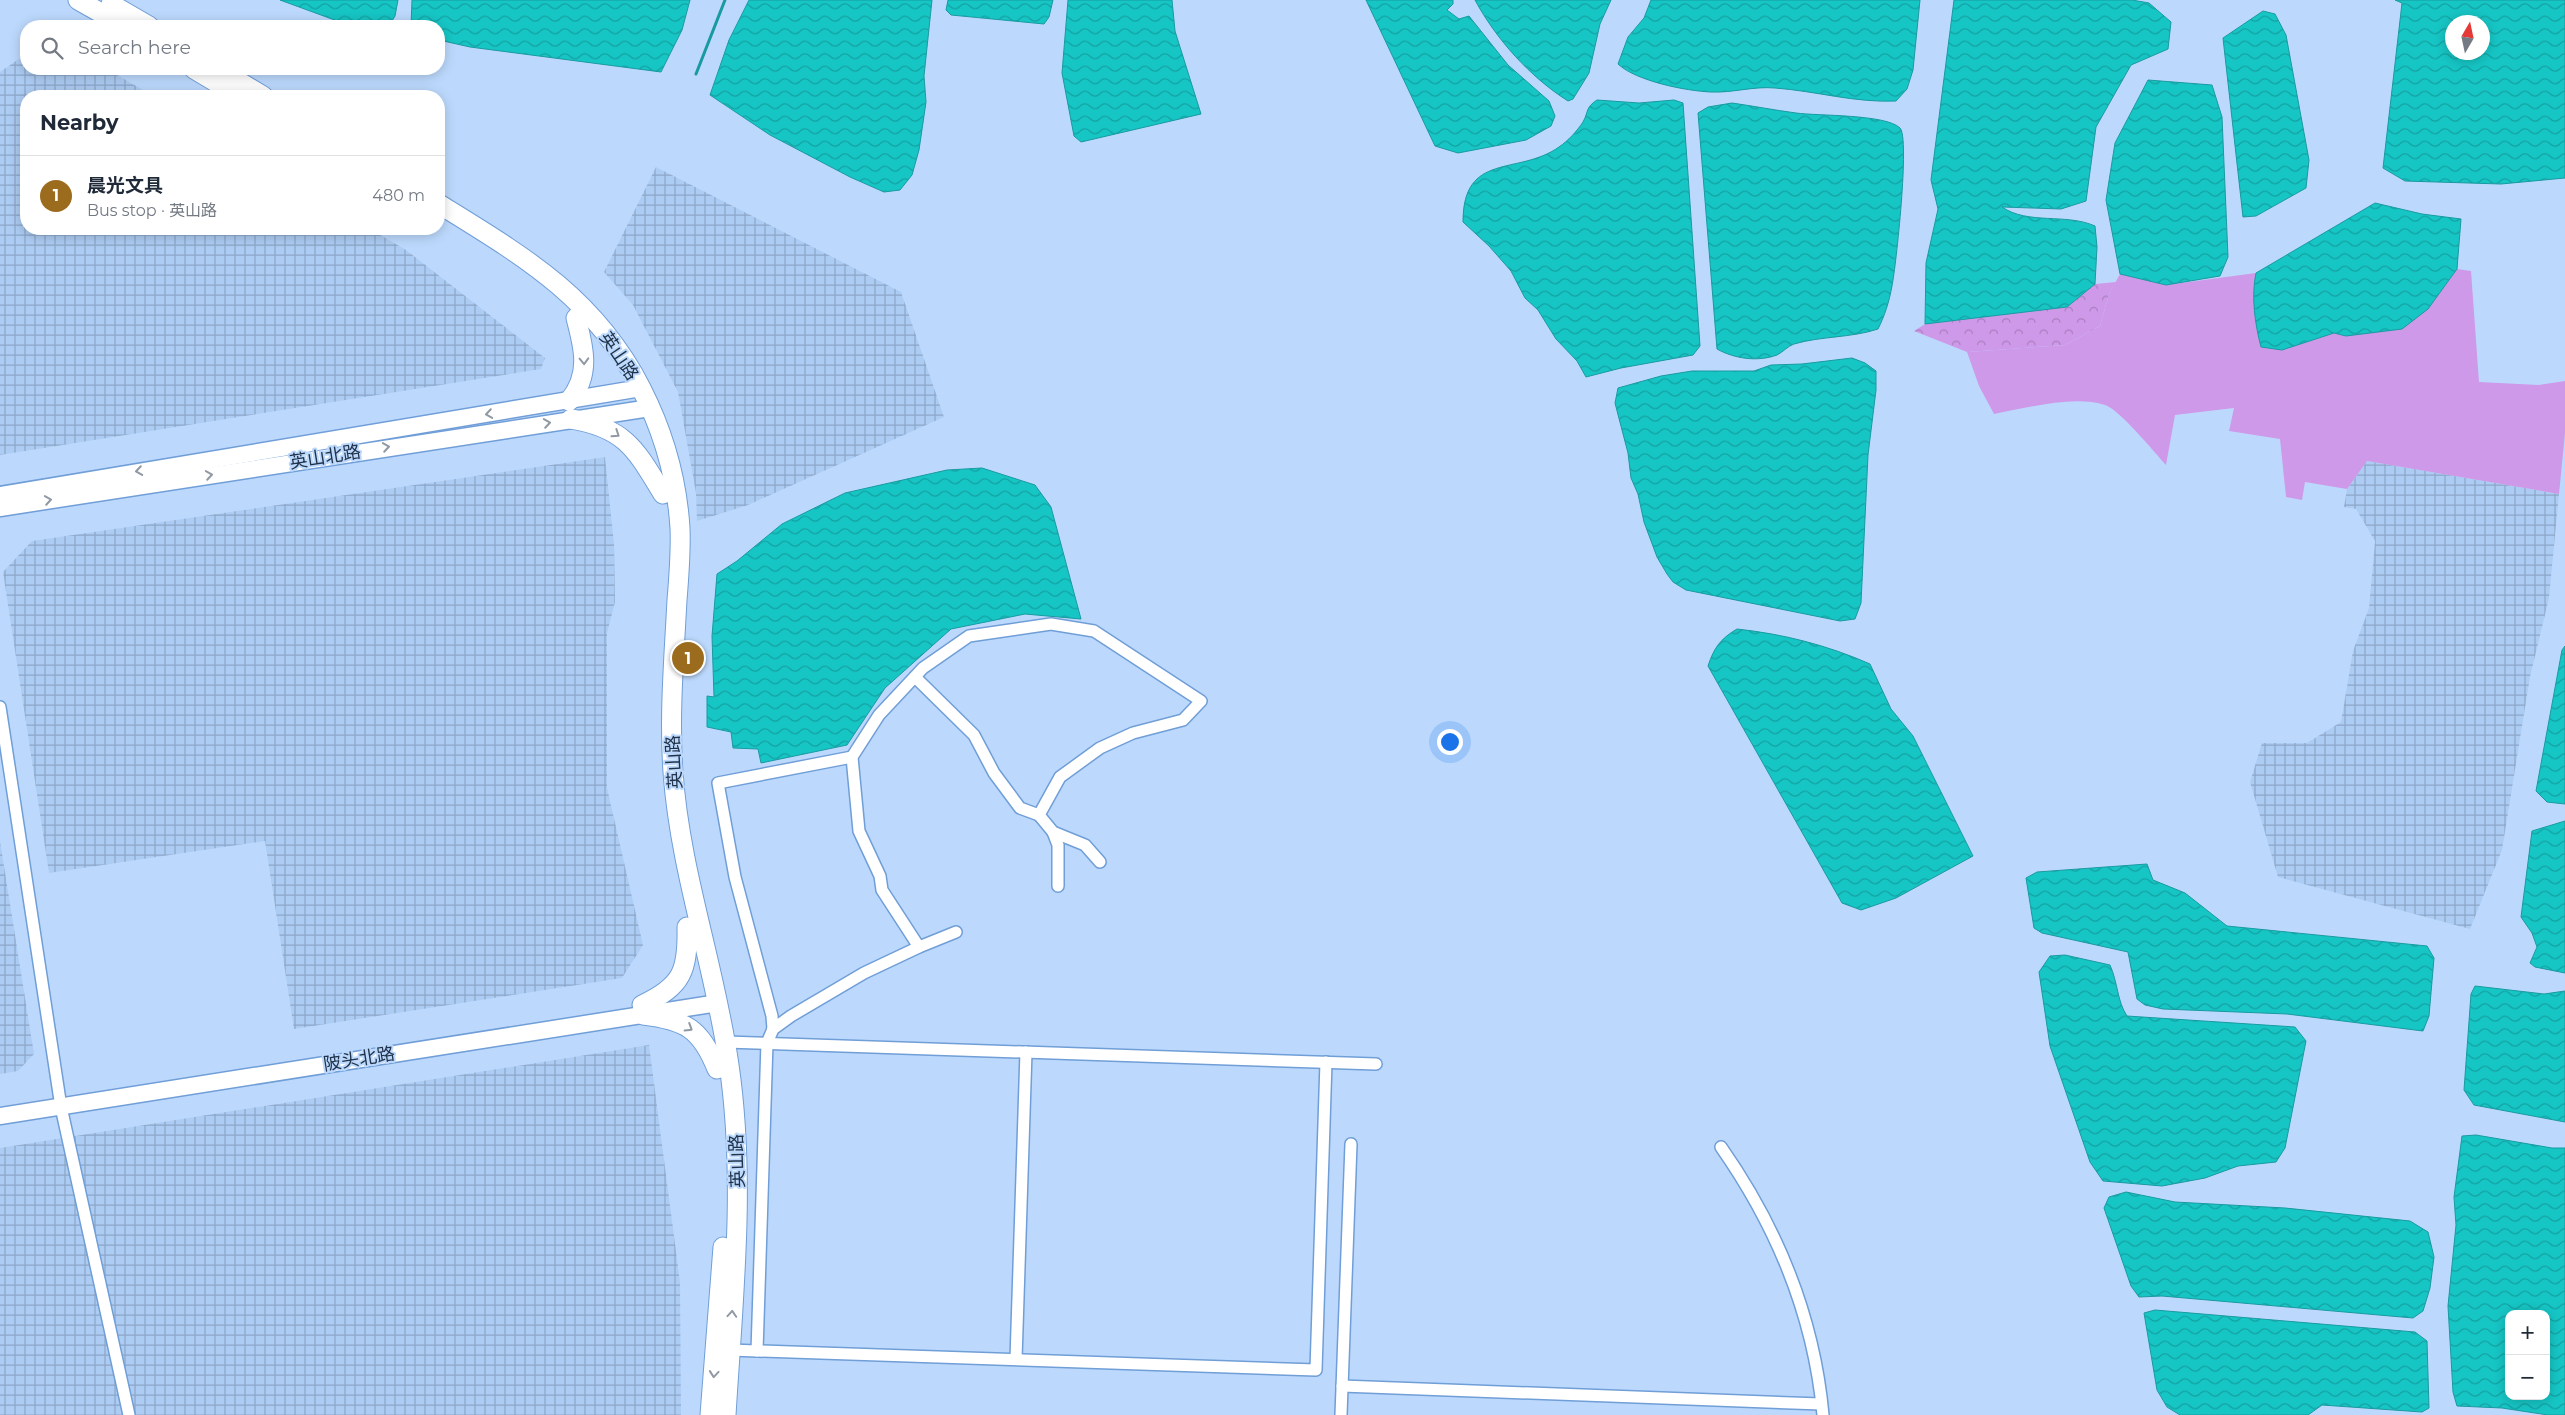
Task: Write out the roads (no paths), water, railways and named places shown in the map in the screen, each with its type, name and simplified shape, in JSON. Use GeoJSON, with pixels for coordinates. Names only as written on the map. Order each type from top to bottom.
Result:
{"type":"FeatureCollection","features":[{"type":"Feature","properties":{"kind":"main road"},"geometry":{"type":"LineString","coordinates":[[78,0],[113,20]]}},
{"type":"Feature","properties":{"kind":"main road"},"geometry":{"type":"LineString","coordinates":[[104,0],[139,20]]}},
{"type":"Feature","properties":{"kind":"main road"},"geometry":{"type":"LineString","coordinates":[[204,75],[229,90]]}},
{"type":"Feature","properties":{"kind":"main road"},"geometry":{"type":"LineString","coordinates":[[228,75],[253,90]]}},
{"type":"Feature","properties":{"kind":"main road","name":"英山路"},"geometry":{"type":"LineString","coordinates":[[445,208],[534,263],[561,285],[608,336],[668,459],[680,526],[672,716],[676,806],[711,999],[724,1134],[725,1193],[710,1415]]}},
{"type":"Feature","properties":{"kind":"main road","name":"英山路"},"geometry":{"type":"LineString","coordinates":[[445,223],[526,274],[576,318],[634,390]]}},
{"type":"Feature","properties":{"kind":"main road"},"geometry":{"type":"LineString","coordinates":[[576,318],[586,364],[570,410],[618,434],[639,456],[663,494]]}},
{"type":"Feature","properties":{"kind":"main road","name":"英山北路"},"geometry":{"type":"LineString","coordinates":[[0,508],[570,410],[634,390]]}},
{"type":"Feature","properties":{"kind":"main road","name":"英山路"},"geometry":{"type":"LineString","coordinates":[[643,408],[663,494],[668,561],[659,716],[660,774],[668,840],[688,927],[726,1042],[734,1100],[738,1166],[737,1221],[726,1415]]}},
{"type":"Feature","properties":{"kind":"main road","name":"英山北路"},"geometry":{"type":"LineString","coordinates":[[0,494],[570,410],[643,408]]}},
{"type":"Feature","properties":{"kind":"main road"},"geometry":{"type":"LineString","coordinates":[[643,1010],[680,979],[687,958],[688,927]]}},
{"type":"Feature","properties":{"kind":"main road","name":"陂头北路"},"geometry":{"type":"LineString","coordinates":[[0,1116],[60,1102],[711,999]]}},
{"type":"Feature","properties":{"kind":"main road"},"geometry":{"type":"LineString","coordinates":[[643,1010],[678,1021],[692,1028],[708,1047],[717,1069]]}},
{"type":"Feature","properties":{"kind":"main road","name":"陂头北路"},"geometry":{"type":"LineString","coordinates":[[0,1107],[60,1102]]}},
{"type":"Feature","properties":{"kind":"street"},"geometry":{"type":"LineString","coordinates":[[919,947],[882,890],[880,876],[860,831],[852,757],[879,715],[923,668],[969,636],[1051,624],[1094,631],[1201,702],[1183,720],[1132,733],[1100,748],[1060,777],[1039,815]]}},
{"type":"Feature","properties":{"kind":"street"},"geometry":{"type":"LineString","coordinates":[[915,677],[974,735],[994,773],[1020,808],[1039,815],[1053,832],[1058,845],[1058,886]]}},
{"type":"Feature","properties":{"kind":"street"},"geometry":{"type":"LineString","coordinates":[[0,707],[60,1102],[129,1415]]}},
{"type":"Feature","properties":{"kind":"street"},"geometry":{"type":"LineString","coordinates":[[757,1351],[767,1043],[773,1029],[772,1016],[735,877],[718,783],[852,757]]}},
{"type":"Feature","properties":{"kind":"street"},"geometry":{"type":"LineString","coordinates":[[1053,832],[1085,845],[1100,862]]}},
{"type":"Feature","properties":{"kind":"street"},"geometry":{"type":"LineString","coordinates":[[773,1029],[791,1016],[864,973],[956,932]]}},
{"type":"Feature","properties":{"kind":"street"},"geometry":{"type":"LineString","coordinates":[[726,1042],[1376,1064]]}},
{"type":"Feature","properties":{"kind":"street"},"geometry":{"type":"LineString","coordinates":[[1016,1359],[1026,1052]]}},
{"type":"Feature","properties":{"kind":"street"},"geometry":{"type":"LineString","coordinates":[[730,1350],[1316,1370],[1326,1062]]}},
{"type":"Feature","properties":{"kind":"street"},"geometry":{"type":"LineString","coordinates":[[1341,1415],[1351,1144]]}},
{"type":"Feature","properties":{"kind":"street"},"geometry":{"type":"LineString","coordinates":[[1342,1386],[1822,1409],[1810,1340],[1788,1269],[1752,1193],[1720,1147]]}},
{"type":"Feature","properties":{"kind":"water"},"geometry":{"type":"Polygon","coordinates":[[[280,0],[398,0],[393,20],[335,20],[280,0]]]}},
{"type":"Feature","properties":{"kind":"water"},"geometry":{"type":"Polygon","coordinates":[[[412,0],[690,0],[682,30],[661,72],[470,47],[445,41],[445,20],[411,20],[412,0]]]}},
{"type":"Feature","properties":{"kind":"water"},"geometry":{"type":"Polygon","coordinates":[[[749,0],[932,0],[924,76],[926,102],[919,150],[912,175],[900,190],[884,192],[850,177],[770,135],[710,95],[729,40],[749,0]]]}},
{"type":"Feature","properties":{"kind":"water"},"geometry":{"type":"Polygon","coordinates":[[[948,0],[1053,0],[1049,17],[1044,24],[951,15],[946,10],[948,0]]]}},
{"type":"Feature","properties":{"kind":"water"},"geometry":{"type":"Polygon","coordinates":[[[1068,0],[1172,0],[1175,31],[1201,114],[1081,142],[1074,136],[1062,73],[1068,0]]]}},
{"type":"Feature","properties":{"kind":"water"},"geometry":{"type":"Polygon","coordinates":[[[1366,0],[1453,0],[1453,4],[1447,10],[1459,19],[1469,16],[1508,65],[1549,101],[1555,116],[1551,126],[1526,140],[1458,153],[1435,146],[1366,0]]]}},
{"type":"Feature","properties":{"kind":"water"},"geometry":{"type":"Polygon","coordinates":[[[1475,0],[1611,0],[1600,24],[1589,73],[1573,99],[1568,101],[1527,69],[1493,29],[1475,0]]]}},
{"type":"Feature","properties":{"kind":"water"},"geometry":{"type":"Polygon","coordinates":[[[1651,0],[1920,0],[1913,70],[1907,89],[1896,101],[1851,99],[1775,88],[1711,92],[1688,90],[1662,84],[1626,70],[1618,64],[1628,37],[1644,18],[1651,0]]]}},
{"type":"Feature","properties":{"kind":"water"},"geometry":{"type":"Polygon","coordinates":[[[1954,0],[2132,0],[2149,3],[2171,22],[2168,49],[2131,65],[2096,127],[2086,201],[2061,209],[2002,207],[2023,216],[2072,220],[2095,226],[2097,247],[2095,284],[2067,307],[1925,324],[1926,263],[1938,209],[1931,180],[1954,0]]]}},
{"type":"Feature","properties":{"kind":"water"},"geometry":{"type":"Polygon","coordinates":[[[2395,0],[2565,0],[2565,178],[2501,184],[2405,181],[2383,168],[2402,3],[2395,0]]]}},
{"type":"Feature","properties":{"kind":"water"},"geometry":{"type":"Polygon","coordinates":[[[2263,11],[2275,14],[2286,35],[2309,160],[2306,188],[2256,216],[2243,217],[2223,38],[2263,11]]]}},
{"type":"Feature","properties":{"kind":"water"},"geometry":{"type":"Polygon","coordinates":[[[2148,80],[2212,85],[2222,117],[2228,257],[2220,276],[2166,285],[2120,274],[2106,200],[2115,143],[2148,80]]]}},
{"type":"Feature","properties":{"kind":"water"},"geometry":{"type":"Polygon","coordinates":[[[1597,100],[1639,103],[1674,100],[1683,103],[1700,346],[1693,355],[1621,368],[1586,377],[1577,361],[1556,339],[1538,310],[1525,298],[1511,271],[1489,246],[1463,222],[1465,200],[1472,184],[1483,175],[1496,169],[1543,156],[1559,147],[1578,129],[1589,108],[1597,100]]]}},
{"type":"Feature","properties":{"kind":"water"},"geometry":{"type":"Polygon","coordinates":[[[1732,103],[1796,113],[1851,116],[1881,120],[1892,123],[1900,128],[1903,137],[1904,154],[1896,254],[1890,298],[1878,329],[1794,344],[1777,355],[1754,359],[1731,355],[1717,349],[1698,113],[1708,107],[1732,103]]]}},
{"type":"Feature","properties":{"kind":"water"},"geometry":{"type":"Polygon","coordinates":[[[2375,203],[2422,214],[2461,219],[2457,269],[2428,309],[2402,329],[2346,336],[2334,333],[2282,350],[2261,347],[2254,310],[2256,273],[2375,203]]]}},
{"type":"Feature","properties":{"kind":"water"},"geometry":{"type":"Polygon","coordinates":[[[1852,358],[1865,363],[1876,371],[1876,390],[1868,455],[1861,603],[1855,619],[1840,621],[1686,590],[1673,582],[1657,557],[1644,522],[1638,494],[1631,478],[1628,453],[1615,403],[1618,388],[1661,376],[1692,371],[1754,371],[1771,365],[1802,364],[1852,358]]]}},
{"type":"Feature","properties":{"kind":"water"},"geometry":{"type":"Polygon","coordinates":[[[982,468],[1035,485],[1051,507],[1081,619],[1025,614],[951,629],[885,688],[847,745],[761,763],[758,749],[733,748],[731,732],[707,727],[707,696],[714,697],[712,636],[717,574],[737,561],[782,524],[845,493],[947,470],[982,468]]]}},
{"type":"Feature","properties":{"kind":"water"},"geometry":{"type":"Polygon","coordinates":[[[1737,629],[1805,641],[1838,651],[1870,664],[1891,709],[1913,736],[1973,856],[1896,898],[1861,910],[1842,903],[1708,666],[1718,644],[1737,629]]]}},
{"type":"Feature","properties":{"kind":"water"},"geometry":{"type":"Polygon","coordinates":[[[2565,646],[2565,804],[2547,802],[2536,791],[2562,650],[2565,646]]]}},
{"type":"Feature","properties":{"kind":"water"},"geometry":{"type":"Polygon","coordinates":[[[2565,821],[2565,973],[2535,967],[2530,963],[2537,947],[2532,933],[2521,917],[2532,831],[2565,821]]]}},
{"type":"Feature","properties":{"kind":"water"},"geometry":{"type":"Polygon","coordinates":[[[2147,864],[2153,880],[2185,893],[2227,926],[2427,946],[2434,958],[2429,1016],[2423,1031],[2287,1014],[2163,1009],[2145,1005],[2137,999],[2128,952],[2042,933],[2034,928],[2026,878],[2037,872],[2147,864]]]}},
{"type":"Feature","properties":{"kind":"water"},"geometry":{"type":"Polygon","coordinates":[[[2065,955],[2110,965],[2121,1004],[2127,1016],[2295,1027],[2306,1041],[2285,1148],[2276,1162],[2238,1166],[2205,1178],[2162,1186],[2103,1181],[2090,1162],[2050,1046],[2039,972],[2050,956],[2065,955]]]}},
{"type":"Feature","properties":{"kind":"water"},"geometry":{"type":"Polygon","coordinates":[[[2475,986],[2544,994],[2565,991],[2565,1122],[2474,1105],[2464,1090],[2471,994],[2475,986]]]}},
{"type":"Feature","properties":{"kind":"water"},"geometry":{"type":"Polygon","coordinates":[[[2476,1135],[2552,1148],[2565,1148],[2565,1415],[2548,1415],[2502,1408],[2457,1406],[2453,1392],[2448,1306],[2456,1225],[2454,1197],[2462,1136],[2476,1135]]]}},
{"type":"Feature","properties":{"kind":"water"},"geometry":{"type":"Polygon","coordinates":[[[2126,1192],[2175,1202],[2285,1208],[2410,1221],[2428,1232],[2434,1257],[2430,1288],[2423,1311],[2413,1318],[2162,1296],[2139,1297],[2131,1286],[2104,1208],[2109,1197],[2126,1192]]]}},
{"type":"Feature","properties":{"kind":"water"},"geometry":{"type":"Polygon","coordinates":[[[2155,1310],[2415,1332],[2427,1341],[2429,1408],[2422,1412],[2322,1405],[2308,1415],[2180,1415],[2167,1407],[2157,1390],[2144,1313],[2155,1310]]]}},
{"type":"Feature","properties":{"kind":"waterway"},"geometry":{"type":"LineString","coordinates":[[696,74],[725,0]]}},
{"type":"Feature","properties":{"kind":"place","name":"晨光文具"},"geometry":{"type":"Point","coordinates":[688,658]}}]}
